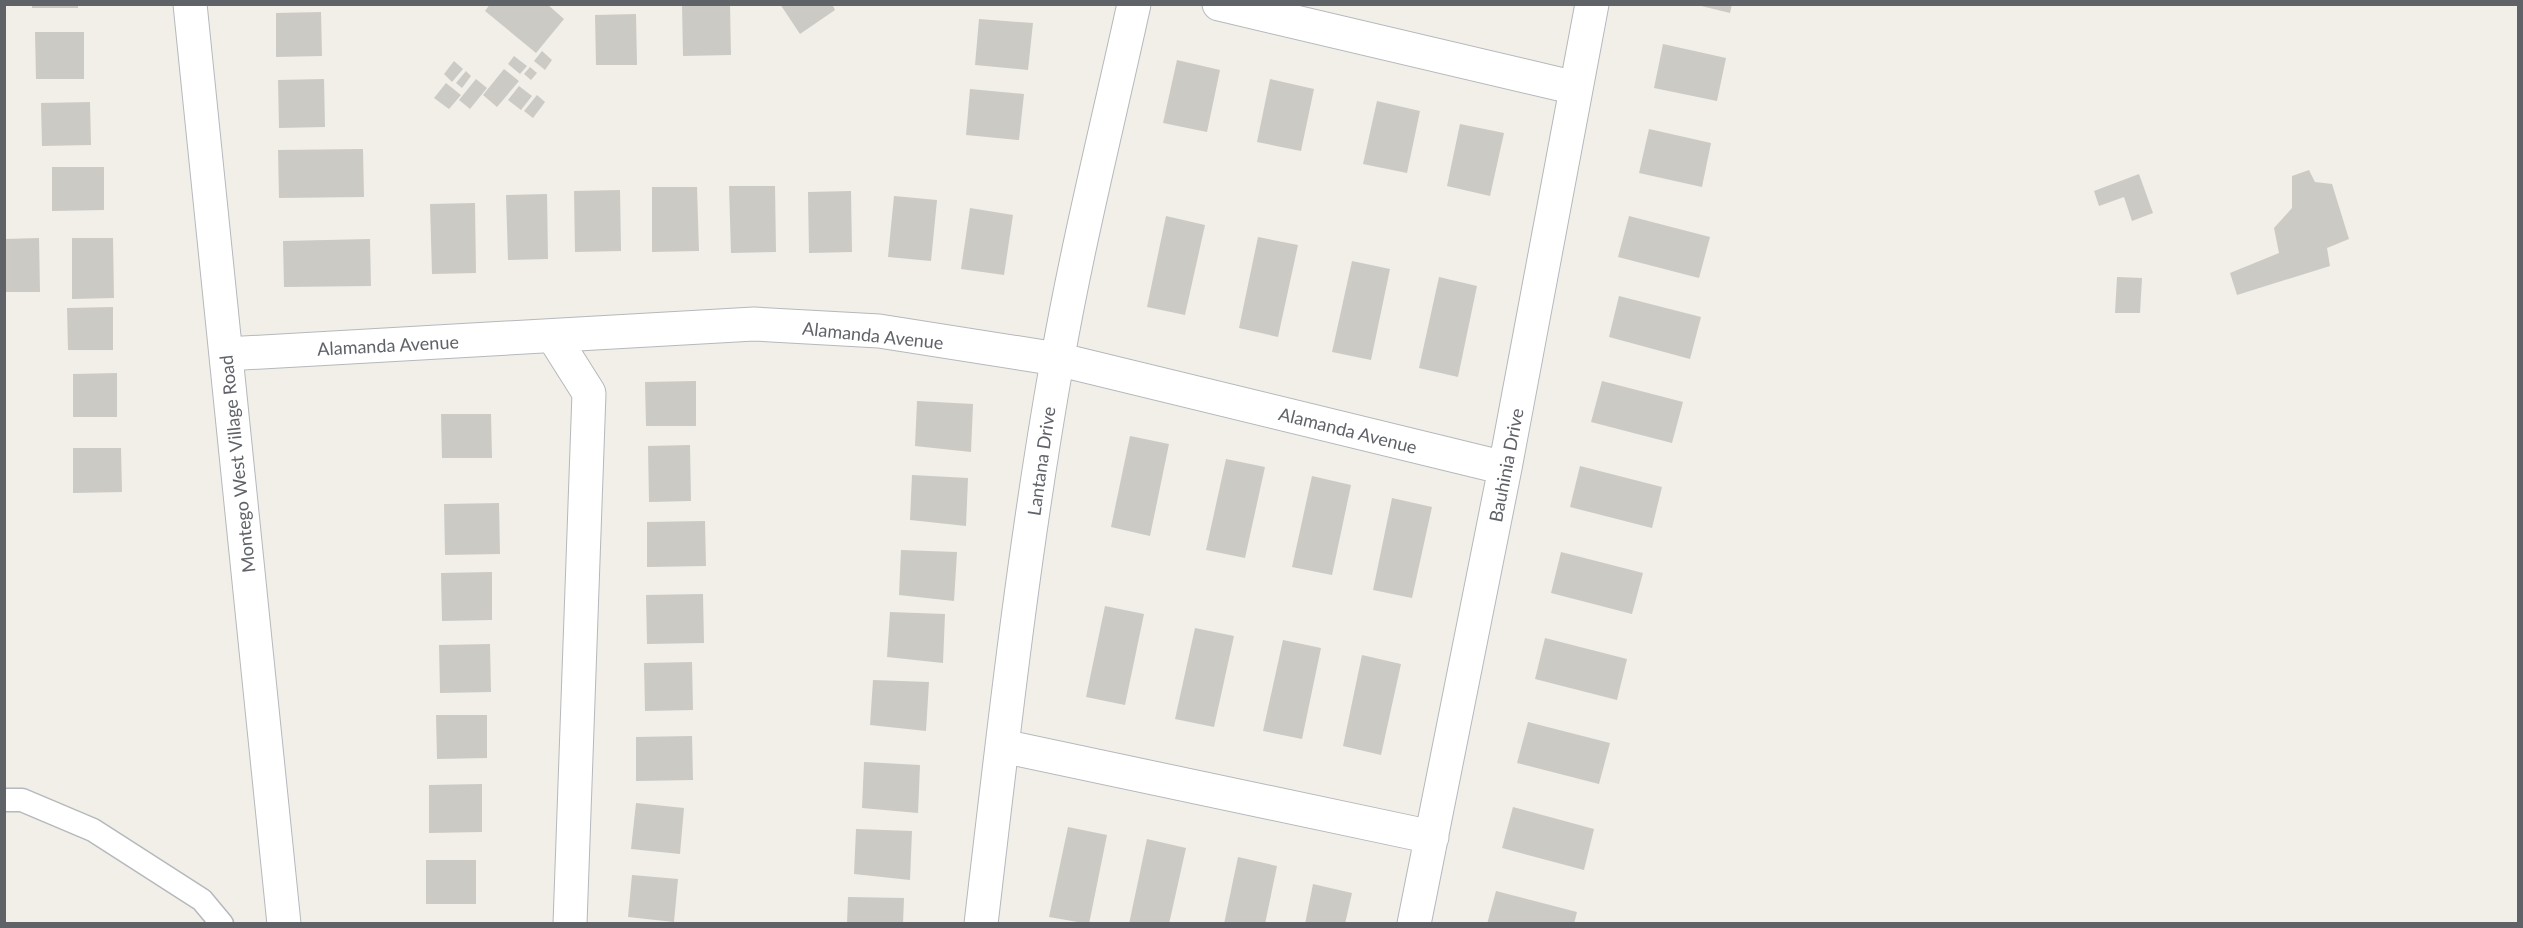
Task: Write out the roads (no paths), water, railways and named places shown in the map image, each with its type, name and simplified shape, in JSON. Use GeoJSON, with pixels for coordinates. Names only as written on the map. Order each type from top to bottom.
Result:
{"type":"FeatureCollection","features":[{"type":"Feature","properties":{"kind":"street","name":"Montego West Village Road"},"geometry":{"type":"LineString","coordinates":[[190,4],[284,924]]}},
{"type":"Feature","properties":{"kind":"street","name":"Lantana Drive"},"geometry":{"type":"LineString","coordinates":[[981,924],[1002,746],[1057,359],[1134,4]]}},
{"type":"Feature","properties":{"kind":"street"},"geometry":{"type":"LineString","coordinates":[[1219,4],[1576,88]]}},
{"type":"Feature","properties":{"kind":"street","name":"Bauhinia Drive"},"geometry":{"type":"LineString","coordinates":[[1414,924],[1505,468],[1592,4]]}},
{"type":"Feature","properties":{"kind":"street","name":"Alamanda Avenue"},"geometry":{"type":"LineString","coordinates":[[226,354],[754,324],[879,331],[1057,359],[1505,468]]}},
{"type":"Feature","properties":{"kind":"street"},"geometry":{"type":"LineString","coordinates":[[553,336],[589,393],[570,924]]}},
{"type":"Feature","properties":{"kind":"street"},"geometry":{"type":"LineString","coordinates":[[1002,746],[1432,837]]}},
{"type":"Feature","properties":{"kind":"lane"},"geometry":{"type":"LineString","coordinates":[[4,800],[22,800],[93,830],[202,900],[222,924]]}}]}
